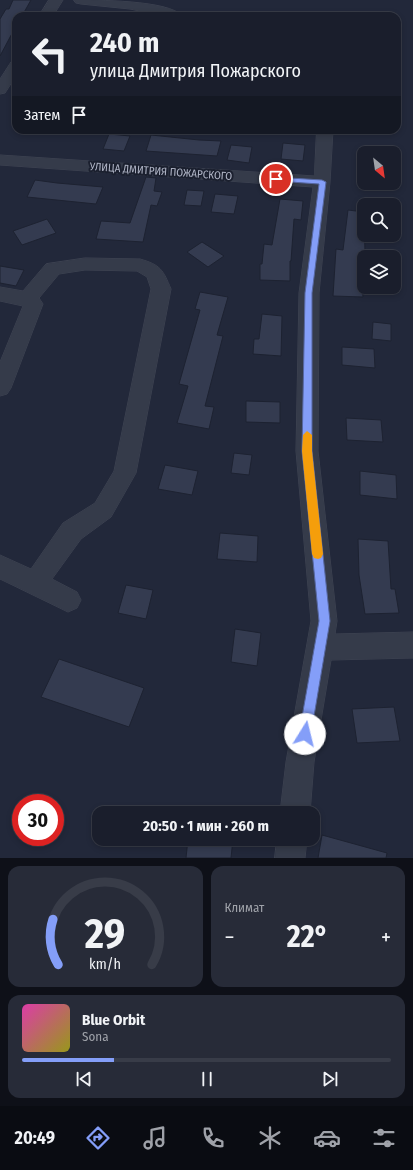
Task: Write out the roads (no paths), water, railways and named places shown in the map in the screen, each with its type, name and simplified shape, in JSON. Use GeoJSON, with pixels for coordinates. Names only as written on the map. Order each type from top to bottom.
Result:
{"type":"FeatureCollection","features":[{"type":"Feature","properties":{"kind":"street"},"geometry":{"type":"LineString","coordinates":[[48,12],[56,0]]}},
{"type":"Feature","properties":{"kind":"street"},"geometry":{"type":"LineString","coordinates":[[81,0],[170,12]]}},
{"type":"Feature","properties":{"kind":"street"},"geometry":{"type":"LineString","coordinates":[[7,87],[12,75]]}},
{"type":"Feature","properties":{"kind":"street"},"geometry":{"type":"LineString","coordinates":[[296,806],[300,762],[324,621],[307,451],[308,293],[322,182],[325,134]]}},
{"type":"Feature","properties":{"kind":"street","name":"УЛИЦА ДМИТРИЯ ПОЖАРСКОГО"},"geometry":{"type":"LineString","coordinates":[[0,160],[322,182]]}},
{"type":"Feature","properties":{"kind":"street"},"geometry":{"type":"LineString","coordinates":[[27,299],[53,269],[85,264],[140,265],[155,273],[161,289],[125,473],[103,510],[72,531],[35,583]]}},
{"type":"Feature","properties":{"kind":"street"},"geometry":{"type":"LineString","coordinates":[[0,294],[27,299],[33,304],[0,388]]}},
{"type":"Feature","properties":{"kind":"street"},"geometry":{"type":"LineString","coordinates":[[0,566],[68,600]]}},
{"type":"Feature","properties":{"kind":"street"},"geometry":{"type":"LineString","coordinates":[[319,647],[413,645]]}},
{"type":"Feature","properties":{"kind":"street"},"geometry":{"type":"LineString","coordinates":[[290,858],[291,846]]}}]}
